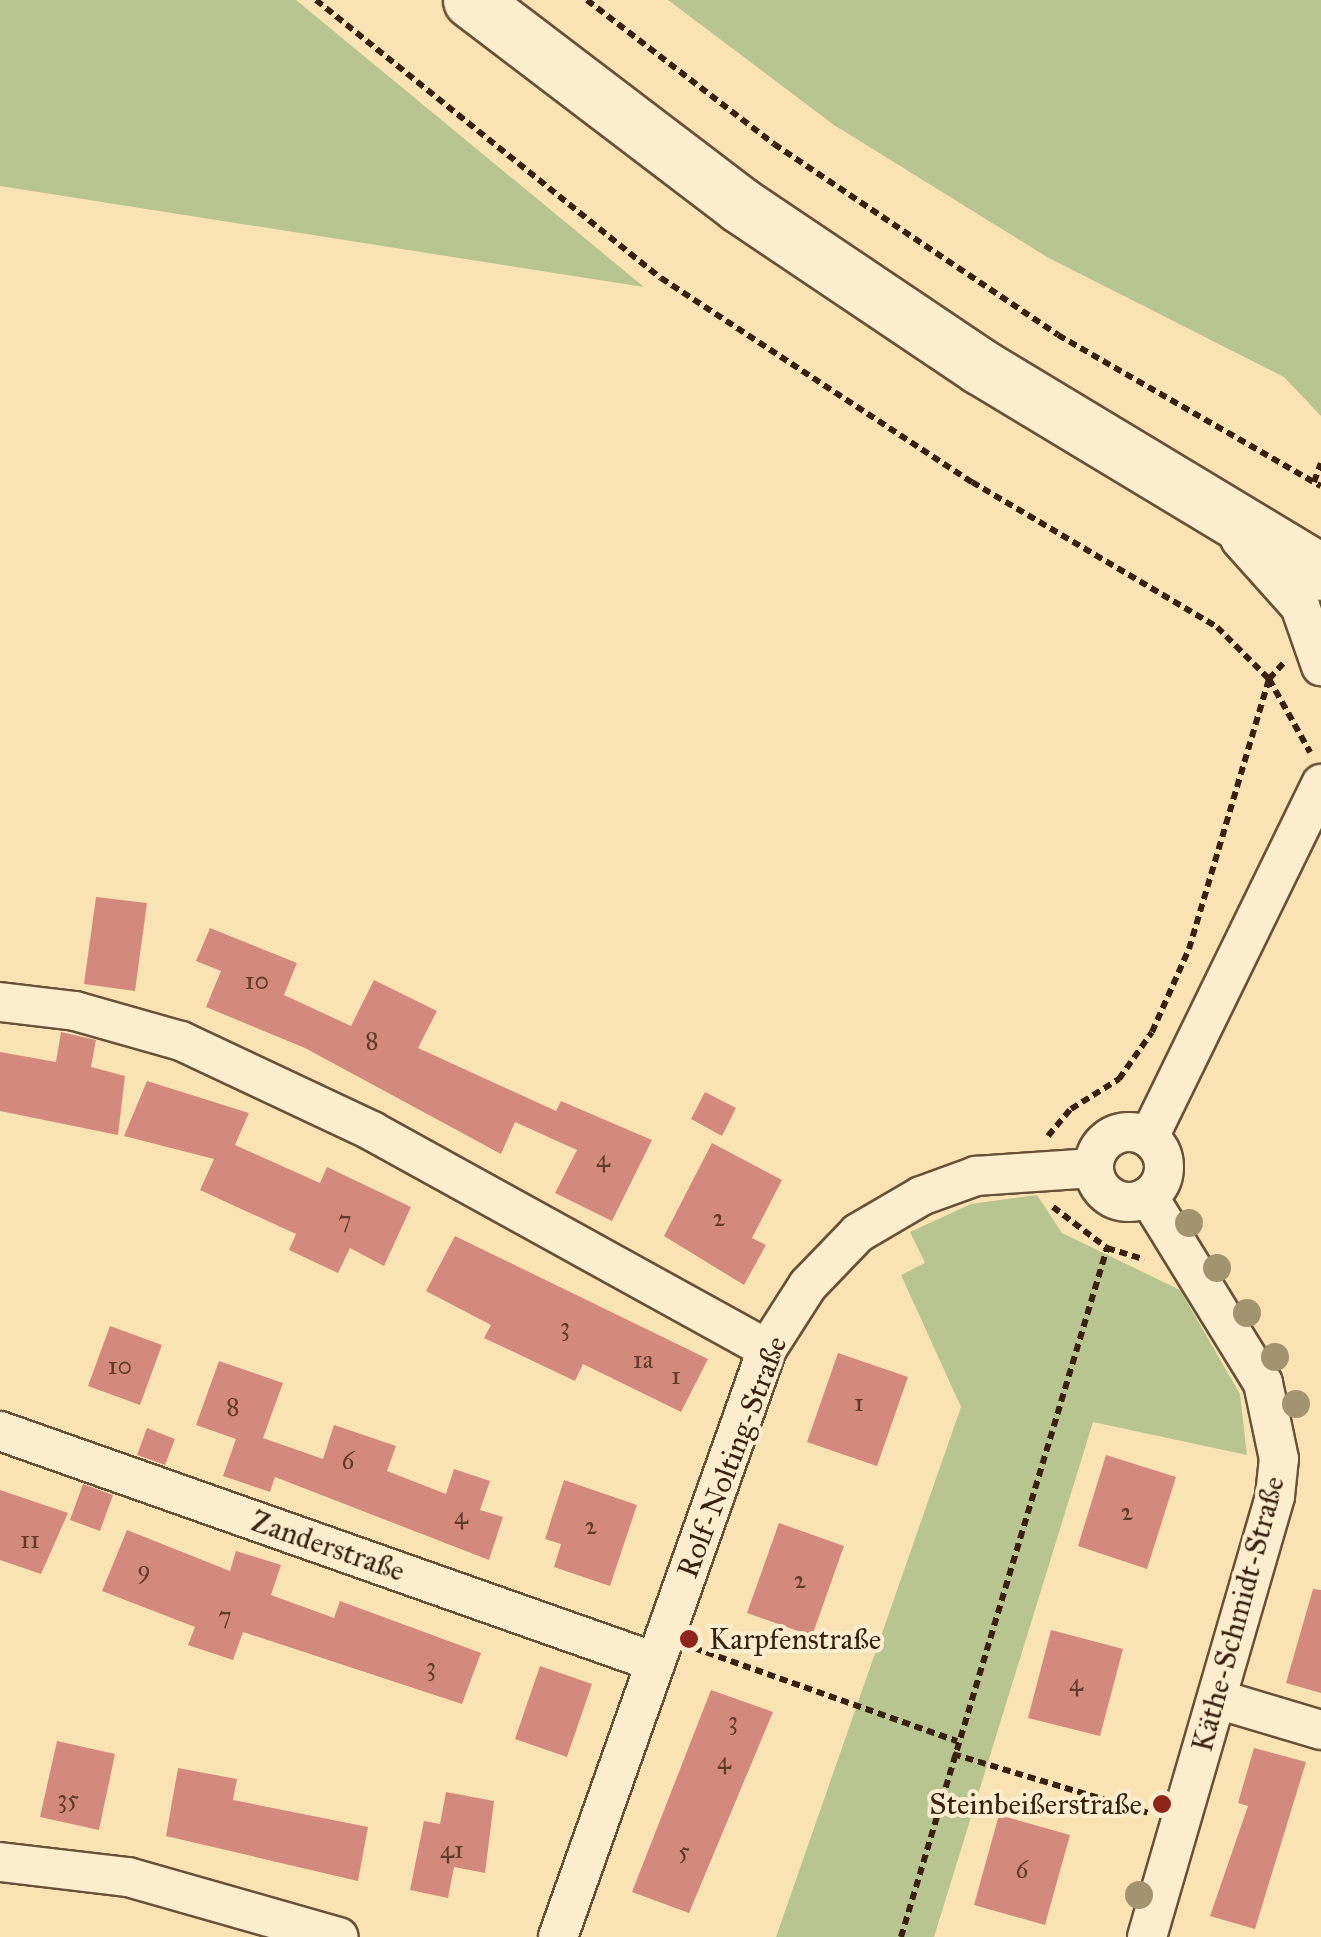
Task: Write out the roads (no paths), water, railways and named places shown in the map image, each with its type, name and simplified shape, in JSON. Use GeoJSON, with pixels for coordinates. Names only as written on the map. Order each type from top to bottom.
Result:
{"type":"FeatureCollection","features":[{"type":"Feature","properties":{"kind":"main road"},"geometry":{"type":"LineString","coordinates":[[471,0],[740,205],[1215,512],[1321,572]]}},
{"type":"Feature","properties":{"kind":"street"},"geometry":{"type":"LineString","coordinates":[[1215,512],[1300,606],[1321,666]]}},
{"type":"Feature","properties":{"kind":"street"},"geometry":{"type":"LineString","coordinates":[[1149,1138],[1318,771]]}},
{"type":"Feature","properties":{"kind":"street"},"geometry":{"type":"LineString","coordinates":[[0,1002],[76,1011],[182,1041],[372,1131],[767,1349]]}},
{"type":"Feature","properties":{"kind":"street"},"geometry":{"type":"LineString","coordinates":[[1112,1136],[1149,1138],[1165,1161],[1149,1198],[1118,1202],[1100,1189],[1093,1168],[1112,1136]]}},
{"type":"Feature","properties":{"kind":"street","name":"Rolf-Nolting-Straße"},"geometry":{"type":"LineString","coordinates":[[558,1937],[767,1349],[808,1286],[858,1233],[921,1196],[976,1176],[1093,1168]]}},
{"type":"Feature","properties":{"kind":"street","name":"Käthe-Schmidt-Straße"},"geometry":{"type":"LineString","coordinates":[[1147,1937],[1275,1496],[1275,1421],[1264,1383],[1149,1198]]}},
{"type":"Feature","properties":{"kind":"street","name":"Zanderstraße"},"geometry":{"type":"LineString","coordinates":[[0,1431],[660,1650]]}},
{"type":"Feature","properties":{"kind":"street"},"geometry":{"type":"LineString","coordinates":[[1218,1699],[1321,1730]]}},
{"type":"Feature","properties":{"kind":"street"},"geometry":{"type":"LineString","coordinates":[[0,1862],[128,1877],[338,1937]]}},
{"type":"Feature","properties":{"kind":"place","name":"Karpfenstraße"},"geometry":{"type":"Point","coordinates":[689,1639]}},
{"type":"Feature","properties":{"kind":"place","name":"Steinbeißerstraße"},"geometry":{"type":"Point","coordinates":[1162,1804]}}]}
